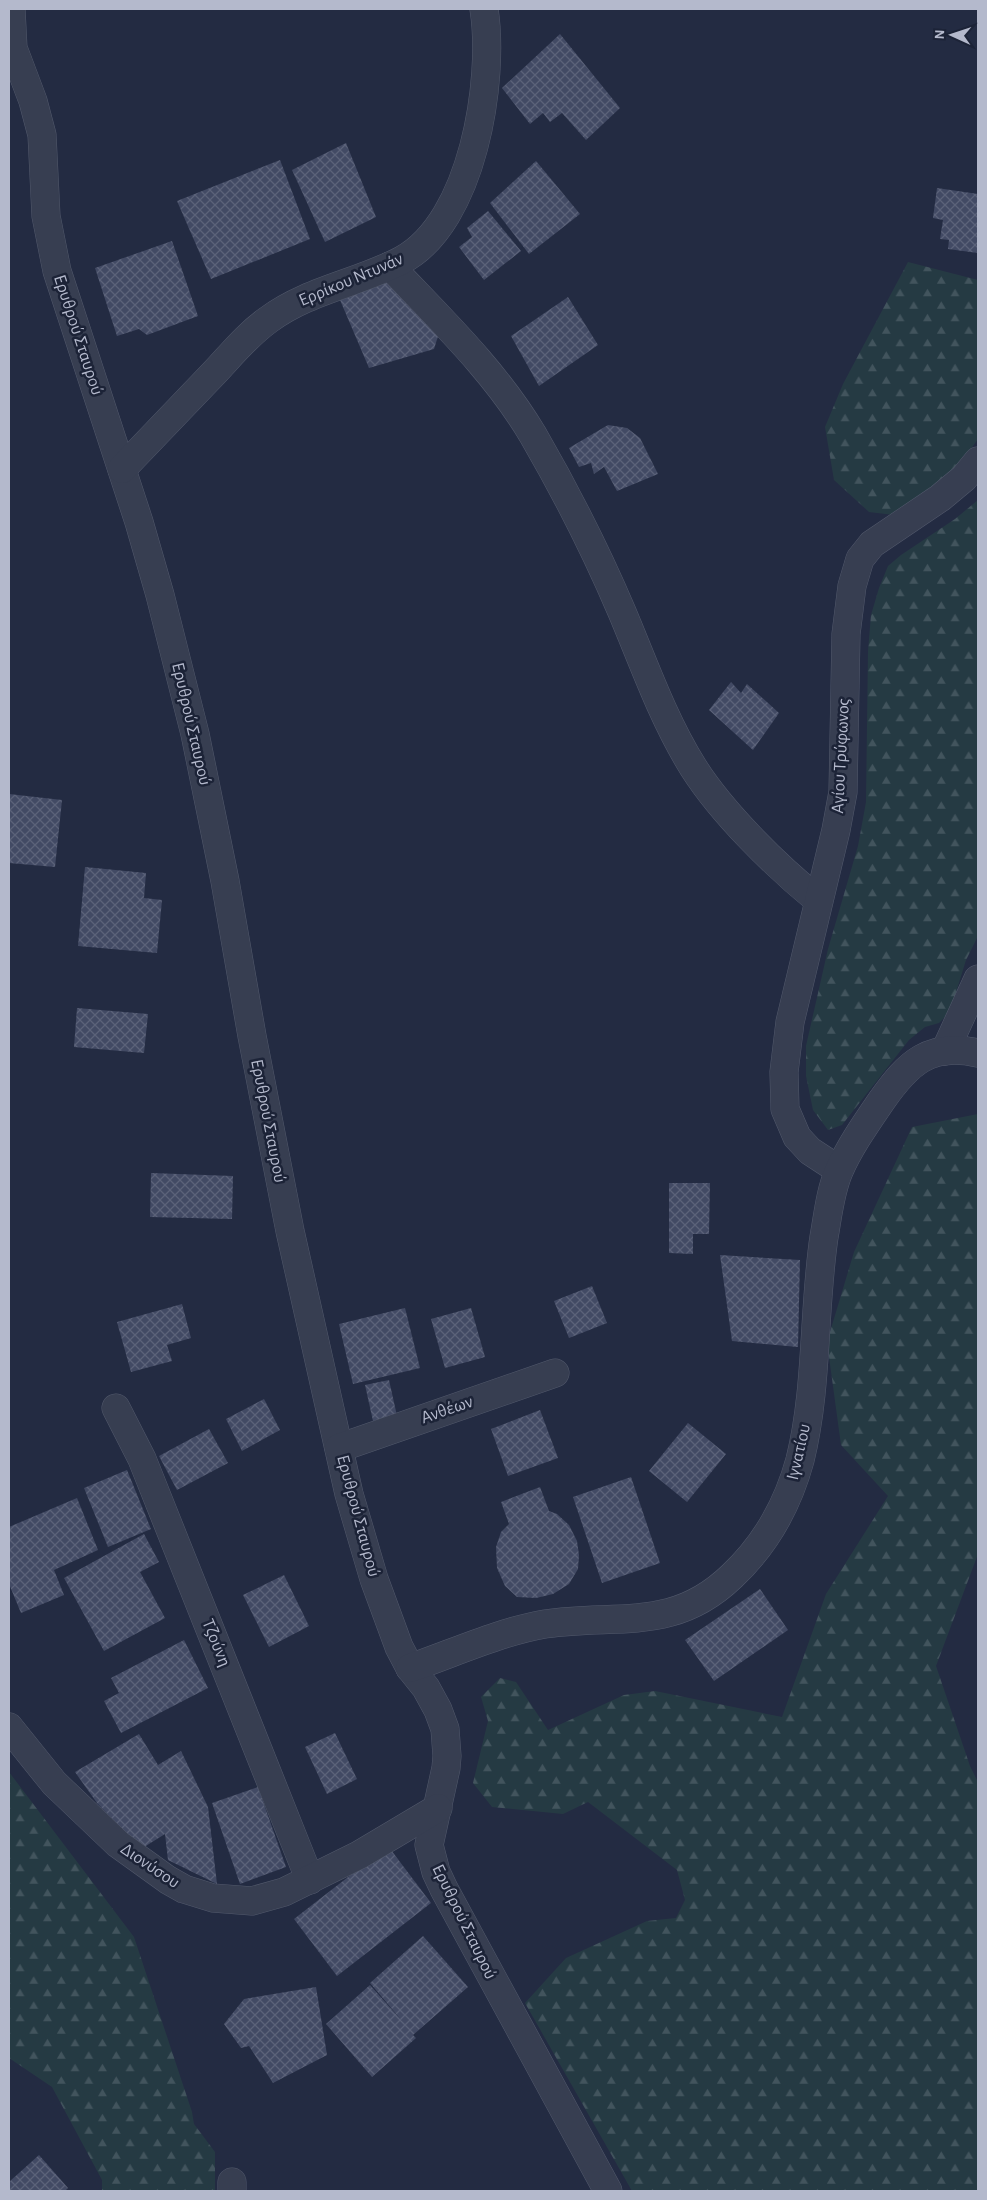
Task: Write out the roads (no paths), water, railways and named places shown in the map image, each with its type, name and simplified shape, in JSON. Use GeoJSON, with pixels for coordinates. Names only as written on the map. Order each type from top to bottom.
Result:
{"type":"FeatureCollection","features":[{"type":"Feature","properties":{"kind":"street","name":"Ερυθρού Σταυρού"},"geometry":{"type":"LineString","coordinates":[[11,9],[13,48],[20,70],[32,95],[41,127],[44,148],[46,216],[57,271],[122,468],[160,595],[211,806],[252,1036],[290,1231],[349,1494],[372,1571],[394,1632],[410,1668],[426,1688],[438,1710],[444,1729],[447,1756],[429,1845],[436,1872],[474,1947],[608,2191]]}},
{"type":"Feature","properties":{"kind":"street","name":"Ερρίκου Ντυνάν"},"geometry":{"type":"LineString","coordinates":[[122,468],[245,340],[268,320],[281,311],[316,294],[390,266],[412,253],[434,231],[460,188],[479,123],[486,64],[487,40],[484,9]]}},
{"type":"Feature","properties":{"kind":"street"},"geometry":{"type":"LineString","coordinates":[[390,266],[491,374],[533,435],[601,566],[662,708],[694,768],[720,802],[768,855],[818,900]]}},
{"type":"Feature","properties":{"kind":"street","name":"Αγίου Τρύφωνος"},"geometry":{"type":"LineString","coordinates":[[840,1170],[814,1154],[797,1137],[789,1120],[784,1100],[784,1072],[787,1042],[843,792],[846,634],[856,571],[864,552],[872,544],[940,498],[964,478],[978,461]]}},
{"type":"Feature","properties":{"kind":"street"},"geometry":{"type":"LineString","coordinates":[[945,1051],[978,979]]}},
{"type":"Feature","properties":{"kind":"street","name":"Ιγνατίου"},"geometry":{"type":"LineString","coordinates":[[410,1668],[514,1632],[544,1624],[636,1618],[682,1610],[711,1594],[746,1563],[776,1522],[794,1479],[800,1458],[809,1405],[823,1244],[831,1196],[840,1170],[868,1120],[897,1078],[915,1061],[945,1051],[959,1050],[978,1053]]}},
{"type":"Feature","properties":{"kind":"street","name":"Ανθέων"},"geometry":{"type":"LineString","coordinates":[[339,1448],[555,1372]]}},
{"type":"Feature","properties":{"kind":"street","name":"Τζούνη"},"geometry":{"type":"LineString","coordinates":[[116,1408],[142,1458],[310,1880]]}},
{"type":"Feature","properties":{"kind":"street","name":"Διονύσου"},"geometry":{"type":"LineString","coordinates":[[9,1728],[54,1783],[91,1820],[126,1850],[184,1889],[213,1898],[252,1901],[284,1892],[359,1855],[438,1808]]}}]}
